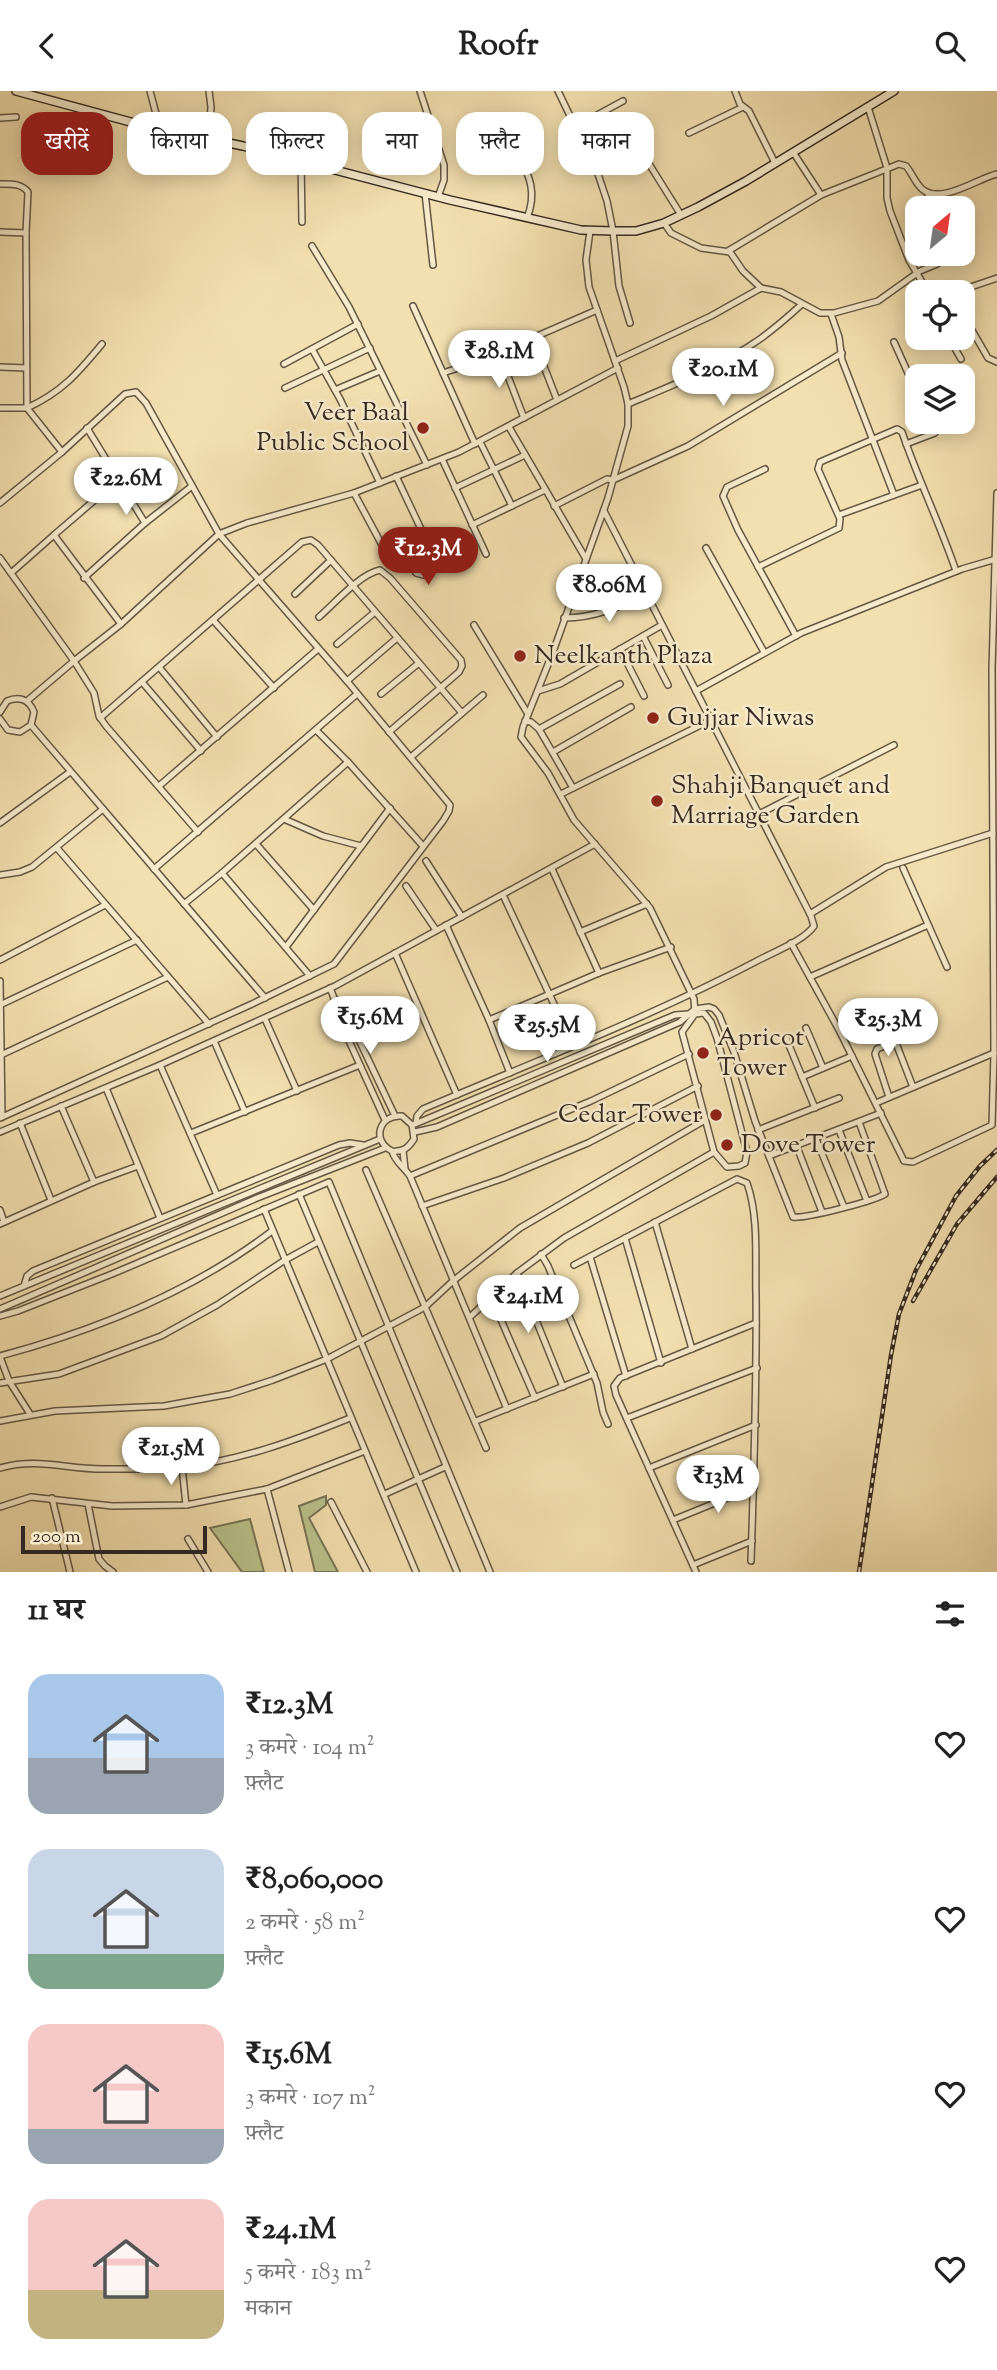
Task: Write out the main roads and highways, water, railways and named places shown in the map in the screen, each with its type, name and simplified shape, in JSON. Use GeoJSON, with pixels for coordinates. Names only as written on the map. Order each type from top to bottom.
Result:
{"type":"FeatureCollection","features":[{"type":"Feature","properties":{"kind":"main road"},"geometry":{"type":"LineString","coordinates":[[17,91],[438,197],[590,231],[613,232],[636,231],[681,215],[746,181],[894,91]]}},
{"type":"Feature","properties":{"kind":"railway"},"geometry":{"type":"LineString","coordinates":[[859,1572],[899,1314],[916,1270],[956,1196],[997,1150]]}},
{"type":"Feature","properties":{"kind":"railway"},"geometry":{"type":"LineString","coordinates":[[913,1301],[957,1224],[997,1177]]}},
{"type":"Feature","properties":{"kind":"place","name":"Veer Baal Public School"},"geometry":{"type":"Point","coordinates":[423,428]}},
{"type":"Feature","properties":{"kind":"place","name":"Neelkanth Plaza"},"geometry":{"type":"Point","coordinates":[520,656]}},
{"type":"Feature","properties":{"kind":"place","name":"Gujjar Niwas"},"geometry":{"type":"Point","coordinates":[653,718]}},
{"type":"Feature","properties":{"kind":"place","name":"Shahji Banquet and Marriage Garden"},"geometry":{"type":"Point","coordinates":[657,801]}},
{"type":"Feature","properties":{"kind":"place","name":"Apricot Tower"},"geometry":{"type":"Point","coordinates":[703,1053]}},
{"type":"Feature","properties":{"kind":"place","name":"Cedar Tower"},"geometry":{"type":"Point","coordinates":[716,1115]}},
{"type":"Feature","properties":{"kind":"place","name":"Dove Tower"},"geometry":{"type":"Point","coordinates":[727,1145]}}]}
